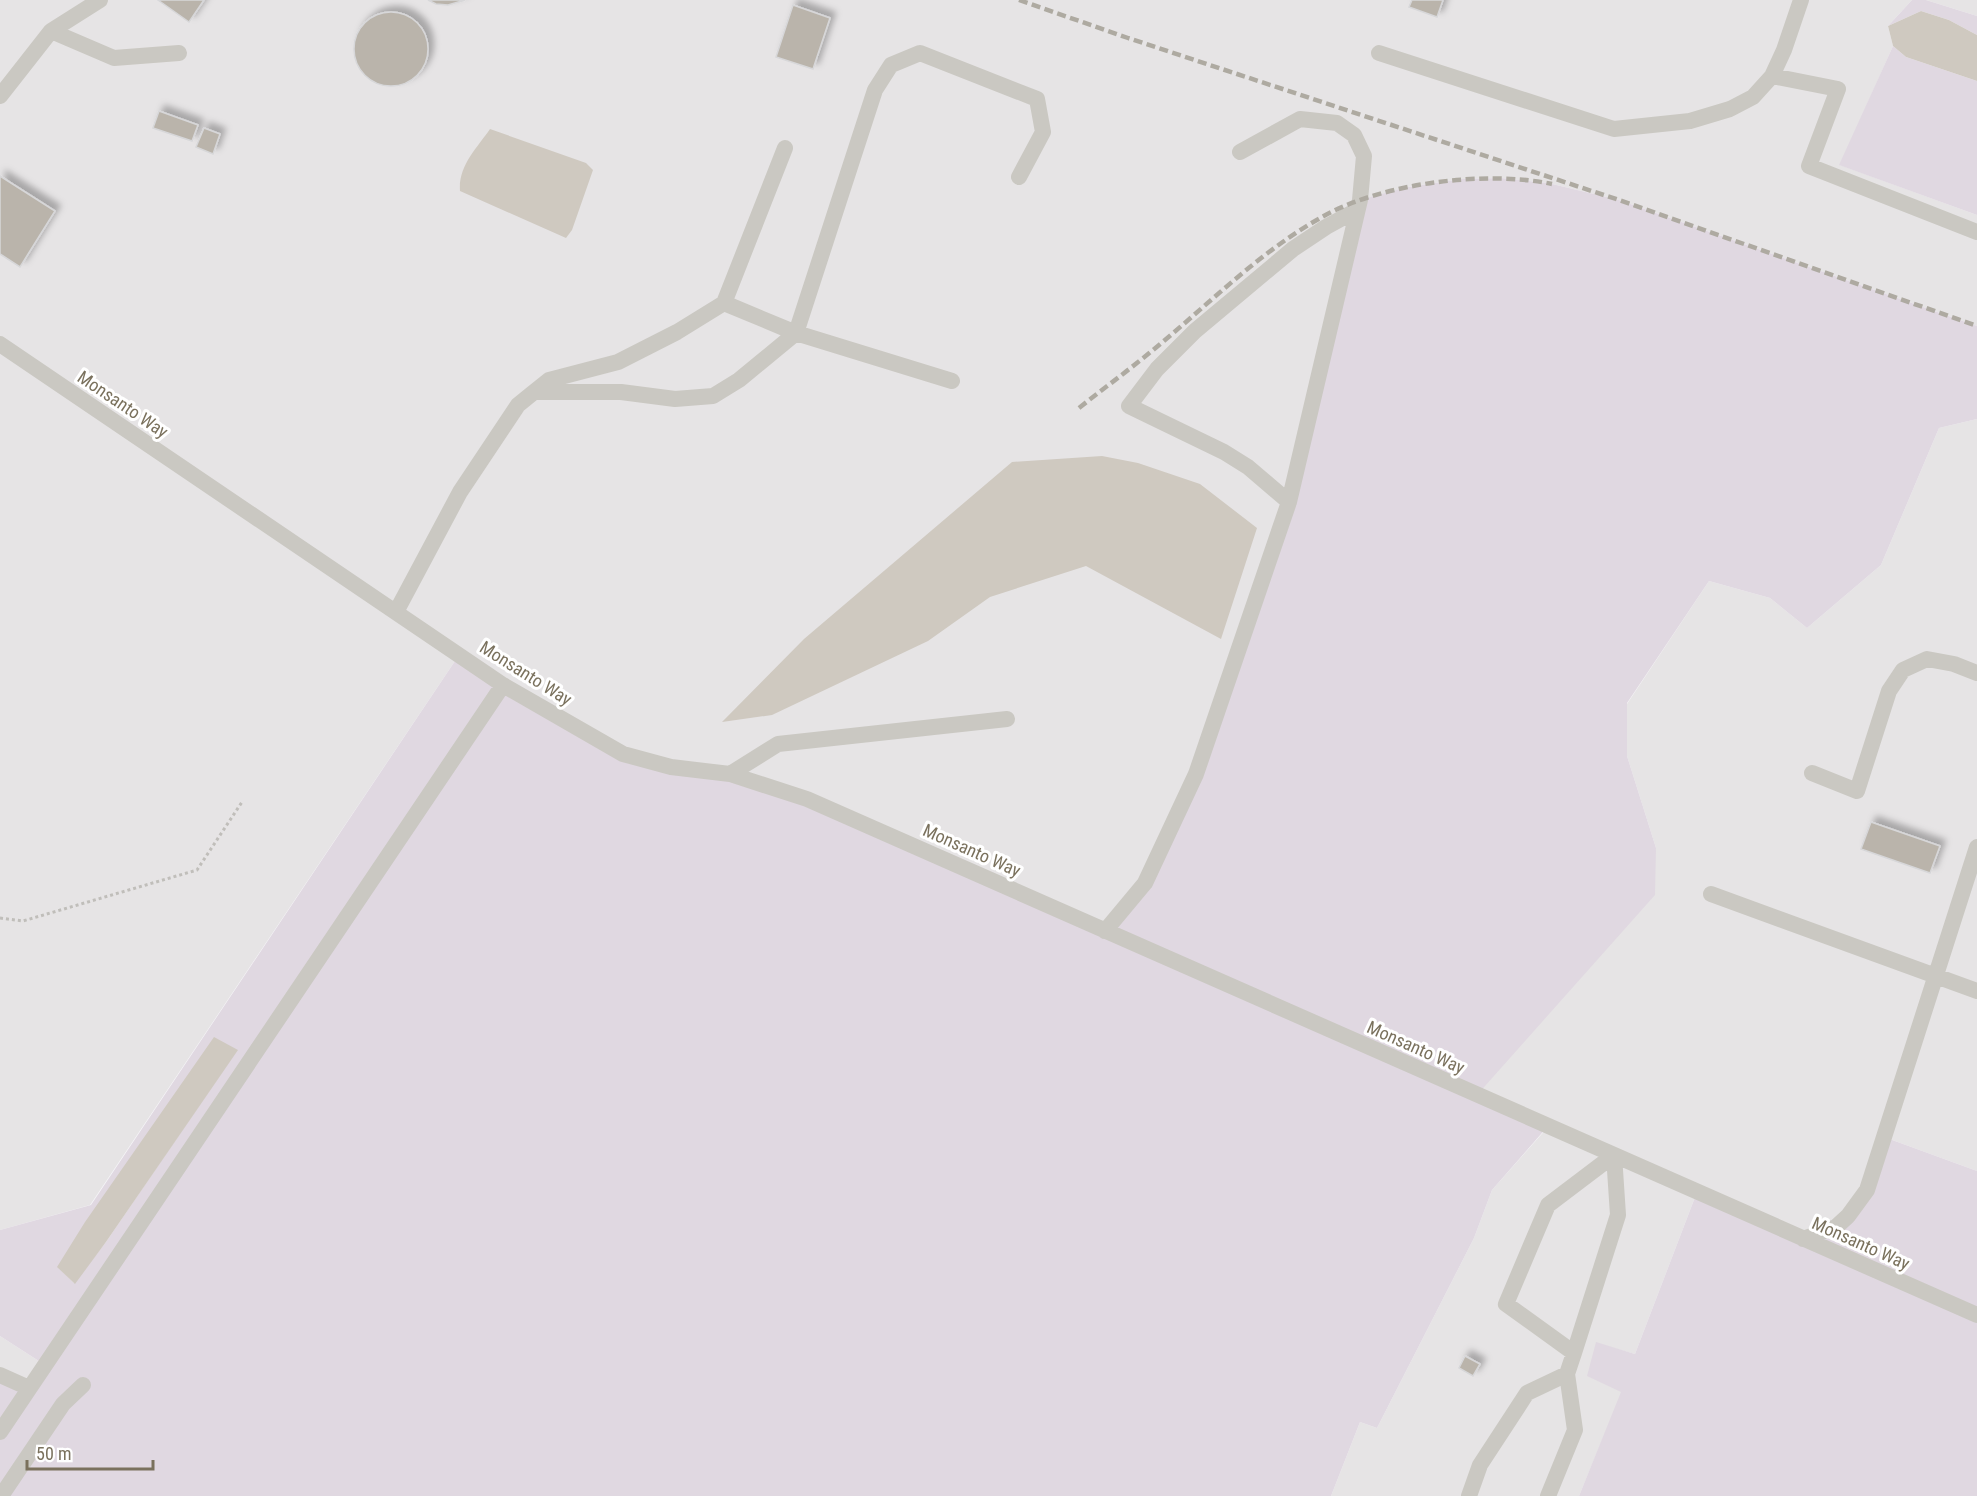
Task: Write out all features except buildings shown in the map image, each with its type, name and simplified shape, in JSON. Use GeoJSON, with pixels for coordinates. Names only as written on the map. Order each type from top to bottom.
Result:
{"type":"FeatureCollection","features":[{"type":"Feature","properties":{"kind":"street"},"geometry":{"type":"LineString","coordinates":[[0,96],[51,31],[100,0]]}},
{"type":"Feature","properties":{"kind":"street"},"geometry":{"type":"LineString","coordinates":[[1379,52],[1614,129],[1690,121],[1730,109],[1753,97],[1772,76],[1784,50],[1801,0]]}},
{"type":"Feature","properties":{"kind":"street"},"geometry":{"type":"LineString","coordinates":[[51,31],[114,58],[179,53]]}},
{"type":"Feature","properties":{"kind":"street"},"geometry":{"type":"LineString","coordinates":[[534,392],[621,392],[675,399],[713,396],[739,380],[796,333],[875,90],[891,65],[920,53],[1037,99],[1043,132],[1019,177]]}},
{"type":"Feature","properties":{"kind":"street"},"geometry":{"type":"LineString","coordinates":[[1772,76],[1838,89],[1809,166],[1977,232]]}},
{"type":"Feature","properties":{"kind":"street"},"geometry":{"type":"LineString","coordinates":[[1105,931],[1145,883],[1196,774],[1289,502],[1358,210],[1364,156],[1354,135],[1337,123],[1300,118],[1240,152]]}},
{"type":"Feature","properties":{"kind":"street"},"geometry":{"type":"LineString","coordinates":[[396,612],[460,492],[518,405],[549,380],[618,362],[677,332],[724,303],[785,148]]}},
{"type":"Feature","properties":{"kind":"street"},"geometry":{"type":"LineString","coordinates":[[1289,502],[1248,467],[1224,452],[1129,406],[1157,369],[1195,331],[1293,249],[1326,227],[1358,210]]}},
{"type":"Feature","properties":{"kind":"street"},"geometry":{"type":"LineString","coordinates":[[724,303],[796,333],[952,381]]}},
{"type":"Feature","properties":{"kind":"street","name":"Monsanto Way"},"geometry":{"type":"LineString","coordinates":[[0,344],[503,685],[623,754],[671,767],[730,774],[807,799],[1977,1315]]}},
{"type":"Feature","properties":{"kind":"street"},"geometry":{"type":"LineString","coordinates":[[1812,773],[1857,791],[1889,691],[1903,670],[1927,659],[1954,664],[1977,673]]}},
{"type":"Feature","properties":{"kind":"street"},"geometry":{"type":"LineString","coordinates":[[0,1432],[503,685]]}},
{"type":"Feature","properties":{"kind":"street"},"geometry":{"type":"LineString","coordinates":[[730,774],[778,744],[1006,719]]}},
{"type":"Feature","properties":{"kind":"street"},"geometry":{"type":"LineString","coordinates":[[1803,1239],[1836,1227],[1848,1216],[1867,1190],[1977,847]]}},
{"type":"Feature","properties":{"kind":"street"},"geometry":{"type":"LineString","coordinates":[[1711,894],[1977,991]]}},
{"type":"Feature","properties":{"kind":"street"},"geometry":{"type":"LineString","coordinates":[[1574,1353],[1506,1304],[1548,1205],[1614,1155]]}},
{"type":"Feature","properties":{"kind":"street"},"geometry":{"type":"LineString","coordinates":[[1548,1496],[1575,1430],[1567,1374],[1618,1215],[1614,1155]]}},
{"type":"Feature","properties":{"kind":"street"},"geometry":{"type":"LineString","coordinates":[[1469,1496],[1480,1465],[1527,1393],[1567,1374]]}},
{"type":"Feature","properties":{"kind":"street"},"geometry":{"type":"LineString","coordinates":[[0,1375],[29,1388]]}},
{"type":"Feature","properties":{"kind":"street"},"geometry":{"type":"LineString","coordinates":[[1,1496],[63,1404],[83,1385]]}},
{"type":"Feature","properties":{"kind":"path"},"geometry":{"type":"LineString","coordinates":[[0,918],[23,921],[197,870],[242,802]]}},
{"type":"Feature","properties":{"kind":"shaded area"},"geometry":{"type":"Polygon","coordinates":[[[0,0],[1912,0],[1888,26],[1893,46],[1840,165],[1977,215],[1977,326],[1619,200],[1548,183],[1501,178],[1462,179],[1408,187],[1289,502],[1196,774],[1145,883],[1105,931],[623,754],[459,655],[90,1205],[0,1230],[0,0]]]}},
{"type":"Feature","properties":{"kind":"shaded area"},"geometry":{"type":"Polygon","coordinates":[[[1912,0],[1926,0],[1977,16],[1977,35],[1949,20],[1921,11],[1888,26],[1912,0]]]}},
{"type":"Feature","properties":{"kind":"shaded area"},"geometry":{"type":"Polygon","coordinates":[[[1926,0],[1977,0],[1977,16],[1926,0]]]}},
{"type":"Feature","properties":{"kind":"shaded area"},"geometry":{"type":"Polygon","coordinates":[[[1921,11],[1949,20],[1977,35],[1977,81],[1906,57],[1893,46],[1888,26],[1921,11]]]}},
{"type":"Feature","properties":{"kind":"shaded area"},"geometry":{"type":"Polygon","coordinates":[[[1893,46],[1906,57],[1977,81],[1977,215],[1839,165],[1893,46]]]}},
{"type":"Feature","properties":{"kind":"shaded area"},"geometry":{"type":"Polygon","coordinates":[[[490,129],[586,163],[593,170],[572,230],[566,238],[460,191],[465,165],[490,129]]]}},
{"type":"Feature","properties":{"kind":"shaded area"},"geometry":{"type":"Polygon","coordinates":[[[1501,178],[1548,183],[1619,200],[1977,326],[1977,419],[1939,428],[1881,565],[1807,628],[1770,598],[1709,581],[1627,703],[1627,756],[1656,848],[1655,895],[1477,1095],[1548,1126],[1492,1190],[1474,1238],[1377,1428],[1360,1422],[1331,1496],[0,1496],[0,1375],[29,1388],[45,1365],[0,1336],[0,1230],[91,1205],[459,655],[623,754],[730,774],[1105,931],[1145,883],[1196,774],[1289,502],[1360,200],[1408,187],[1462,179],[1501,178]],[[237,1050],[58,1267],[74,1283],[106,1242],[237,1050]]]}},
{"type":"Feature","properties":{"kind":"shaded area"},"geometry":{"type":"Polygon","coordinates":[[[1977,419],[1977,1171],[1884,1137],[1848,1216],[1803,1239],[1697,1192],[1635,1354],[1596,1343],[1622,1392],[1579,1496],[1331,1496],[1360,1422],[1377,1428],[1474,1238],[1492,1190],[1548,1127],[1477,1095],[1656,848],[1627,756],[1627,704],[1709,581],[1770,598],[1807,628],[1881,565],[1939,428],[1977,419]]]}},
{"type":"Feature","properties":{"kind":"shaded area"},"geometry":{"type":"Polygon","coordinates":[[[1102,456],[1138,463],[1200,484],[1257,528],[1221,639],[1086,566],[990,597],[928,641],[772,715],[722,722],[804,639],[1012,462],[1102,456]]]}},
{"type":"Feature","properties":{"kind":"shaded area"},"geometry":{"type":"Polygon","coordinates":[[[214,1037],[238,1050],[75,1284],[57,1267],[85,1222],[214,1037]]]}},
{"type":"Feature","properties":{"kind":"shaded area"},"geometry":{"type":"Polygon","coordinates":[[[1884,1137],[1977,1171],[1977,1496],[1579,1496],[1621,1392],[1587,1376],[1596,1342],[1635,1354],[1697,1192],[1803,1239],[1848,1216],[1884,1137]]]}},
{"type":"Feature","properties":{"kind":"shaded area"},"geometry":{"type":"Polygon","coordinates":[[[0,1336],[45,1365],[29,1388],[0,1375],[0,1336]]]}},
{"type":"Feature","properties":{"kind":"railway"},"geometry":{"type":"LineString","coordinates":[[1019,0],[1619,200],[1977,326]]}},
{"type":"Feature","properties":{"kind":"railway"},"geometry":{"type":"LineString","coordinates":[[1079,408],[1154,349],[1260,259],[1300,230],[1346,205],[1403,188],[1434,182],[1496,178],[1552,184]]}}]}
